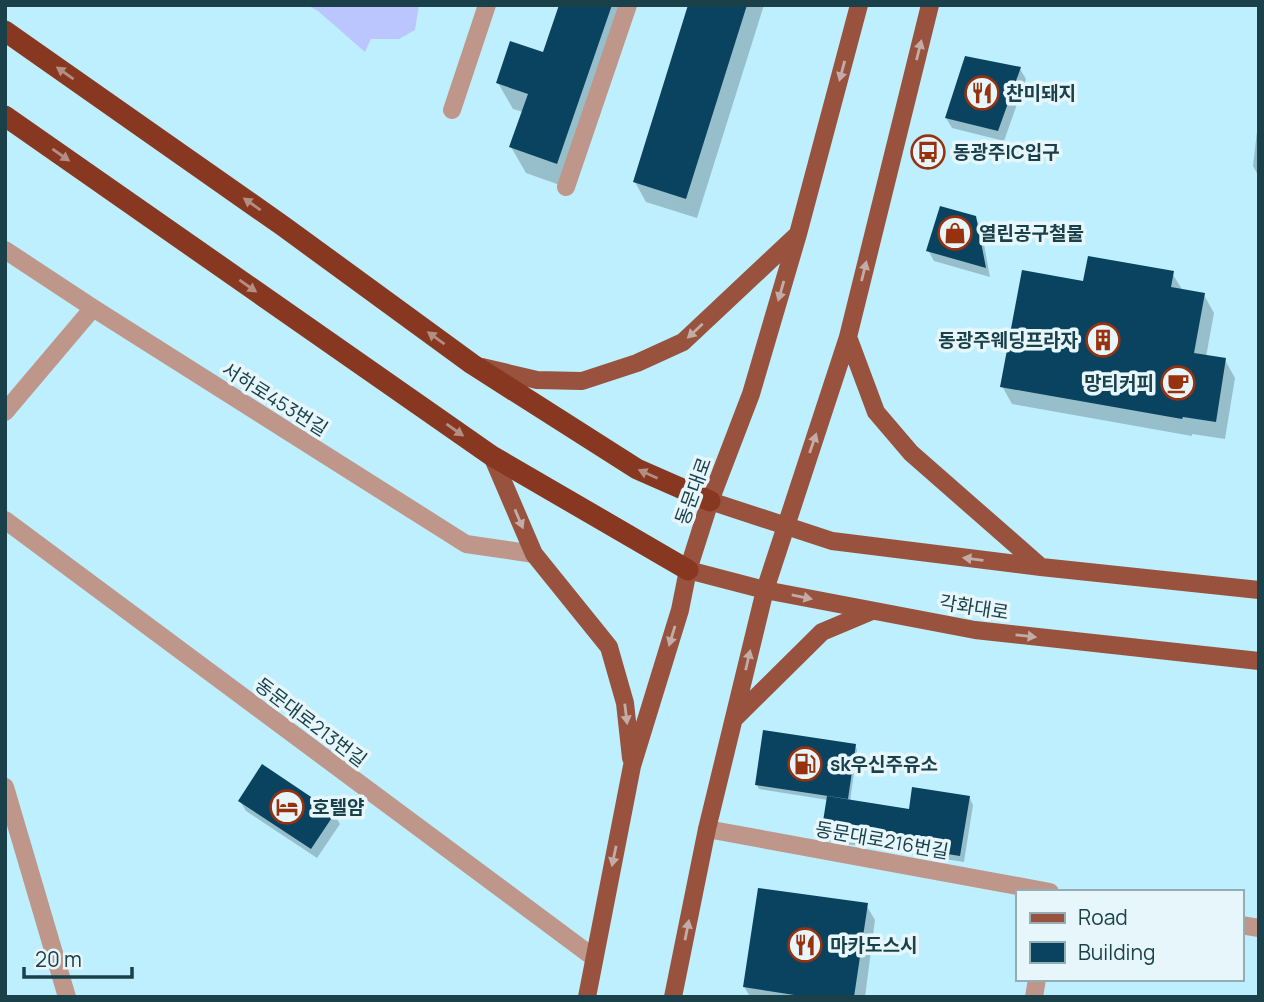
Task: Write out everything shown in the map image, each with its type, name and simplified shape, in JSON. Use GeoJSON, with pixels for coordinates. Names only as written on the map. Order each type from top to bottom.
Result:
{"type":"FeatureCollection","features":[{"type":"Feature","properties":{"kind":"highway"},"geometry":{"type":"LineString","coordinates":[[5,31],[283,226],[472,364],[637,469],[710,501]]}},
{"type":"Feature","properties":{"kind":"highway"},"geometry":{"type":"LineString","coordinates":[[5,116],[492,456],[688,570]]}},
{"type":"Feature","properties":{"kind":"main road","name":"동문대로"},"geometry":{"type":"LineString","coordinates":[[587,997],[632,766],[710,501],[751,394],[798,234],[859,5]]}},
{"type":"Feature","properties":{"kind":"main road"},"geometry":{"type":"LineString","coordinates":[[673,997],[707,830],[765,590],[848,337],[930,5]]}},
{"type":"Feature","properties":{"kind":"main road"},"geometry":{"type":"LineString","coordinates":[[472,364],[537,380],[582,381],[637,363],[683,342],[798,234]]}},
{"type":"Feature","properties":{"kind":"main road"},"geometry":{"type":"LineString","coordinates":[[848,337],[876,412],[911,453],[1041,567]]}},
{"type":"Feature","properties":{"kind":"main road"},"geometry":{"type":"LineString","coordinates":[[492,456],[534,554],[610,647],[625,703],[632,766]]}},
{"type":"Feature","properties":{"kind":"main road"},"geometry":{"type":"LineString","coordinates":[[710,501],[832,541],[1259,590]]}},
{"type":"Feature","properties":{"kind":"main road","name":"각화대로"},"geometry":{"type":"LineString","coordinates":[[688,570],[765,590],[975,630],[1259,661]]}},
{"type":"Feature","properties":{"kind":"main road"},"geometry":{"type":"LineString","coordinates":[[734,719],[822,632],[872,611]]}},
{"type":"Feature","properties":{"kind":"lane"},"geometry":{"type":"LineString","coordinates":[[452,110],[487,5]]}},
{"type":"Feature","properties":{"kind":"lane"},"geometry":{"type":"LineString","coordinates":[[566,187],[628,5]]}},
{"type":"Feature","properties":{"kind":"lane","name":"서하로453번길"},"geometry":{"type":"LineString","coordinates":[[5,250],[466,544],[534,554]]}},
{"type":"Feature","properties":{"kind":"lane"},"geometry":{"type":"LineString","coordinates":[[5,412],[93,308]]}},
{"type":"Feature","properties":{"kind":"lane","name":"동문대로213번길"},"geometry":{"type":"LineString","coordinates":[[5,520],[593,957]]}},
{"type":"Feature","properties":{"kind":"lane"},"geometry":{"type":"LineString","coordinates":[[5,787],[66,997]]}},
{"type":"Feature","properties":{"kind":"lane","name":"동문대로216번길"},"geometry":{"type":"LineString","coordinates":[[707,830],[1040,890]]}},
{"type":"Feature","properties":{"kind":"shaded area"},"geometry":{"type":"Polygon","coordinates":[[[307,5],[419,5],[415,30],[399,39],[371,39],[365,52],[318,11],[307,5]]]}},
{"type":"Feature","properties":{"kind":"building"},"geometry":{"type":"Polygon","coordinates":[[[559,5],[612,5],[557,164],[509,147],[528,94],[496,83],[510,41],[543,52],[559,5]]]}},
{"type":"Feature","properties":{"kind":"building"},"geometry":{"type":"Polygon","coordinates":[[[688,5],[747,5],[686,199],[633,182],[688,5]]]}},
{"type":"Feature","properties":{"kind":"building","name":"찬미돼지"},"geometry":{"type":"Polygon","coordinates":[[[965,56],[1021,67],[998,131],[945,118],[965,56]]]}},
{"type":"Feature","properties":{"kind":"building","name":"열린공구철물"},"geometry":{"type":"Polygon","coordinates":[[[940,206],[976,216],[986,268],[926,251],[940,206]]]}},
{"type":"Feature","properties":{"kind":"building","name":"동광주웨딩프라자"},"geometry":{"type":"Polygon","coordinates":[[[1088,256],[1174,271],[1171,287],[1205,293],[1194,353],[1226,358],[1216,422],[1182,419],[1000,387],[1022,270],[1083,281],[1088,256]]]}},
{"type":"Feature","properties":{"kind":"building"},"geometry":{"type":"Polygon","coordinates":[[[763,730],[856,744],[848,799],[755,785],[763,730]]]}},
{"type":"Feature","properties":{"kind":"building","name":"호텔얌"},"geometry":{"type":"Polygon","coordinates":[[[262,764],[335,813],[311,849],[238,801],[262,764]]]}},
{"type":"Feature","properties":{"kind":"building"},"geometry":{"type":"Polygon","coordinates":[[[912,787],[970,796],[960,856],[821,834],[827,796],[909,809],[912,787]]]}},
{"type":"Feature","properties":{"kind":"building","name":"마카도스시"},"geometry":{"type":"Polygon","coordinates":[[[758,888],[868,903],[854,997],[807,997],[743,987],[758,888]]]}},
{"type":"Feature","properties":{"kind":"place","name":"찬미돼지"},"geometry":{"type":"Point","coordinates":[982,93]}},
{"type":"Feature","properties":{"kind":"place","name":"동광주IC입구"},"geometry":{"type":"Point","coordinates":[928,152]}},
{"type":"Feature","properties":{"kind":"place","name":"열린공구철물"},"geometry":{"type":"Point","coordinates":[955,233]}},
{"type":"Feature","properties":{"kind":"place","name":"동광주웨딩프라자"},"geometry":{"type":"Point","coordinates":[1103,340]}},
{"type":"Feature","properties":{"kind":"place","name":"망티커피"},"geometry":{"type":"Point","coordinates":[1178,383]}},
{"type":"Feature","properties":{"kind":"place","name":"sk우신주유소"},"geometry":{"type":"Point","coordinates":[805,764]}},
{"type":"Feature","properties":{"kind":"place","name":"호텔얌"},"geometry":{"type":"Point","coordinates":[287,807]}},
{"type":"Feature","properties":{"kind":"place","name":"마카도스시"},"geometry":{"type":"Point","coordinates":[805,945]}}]}
